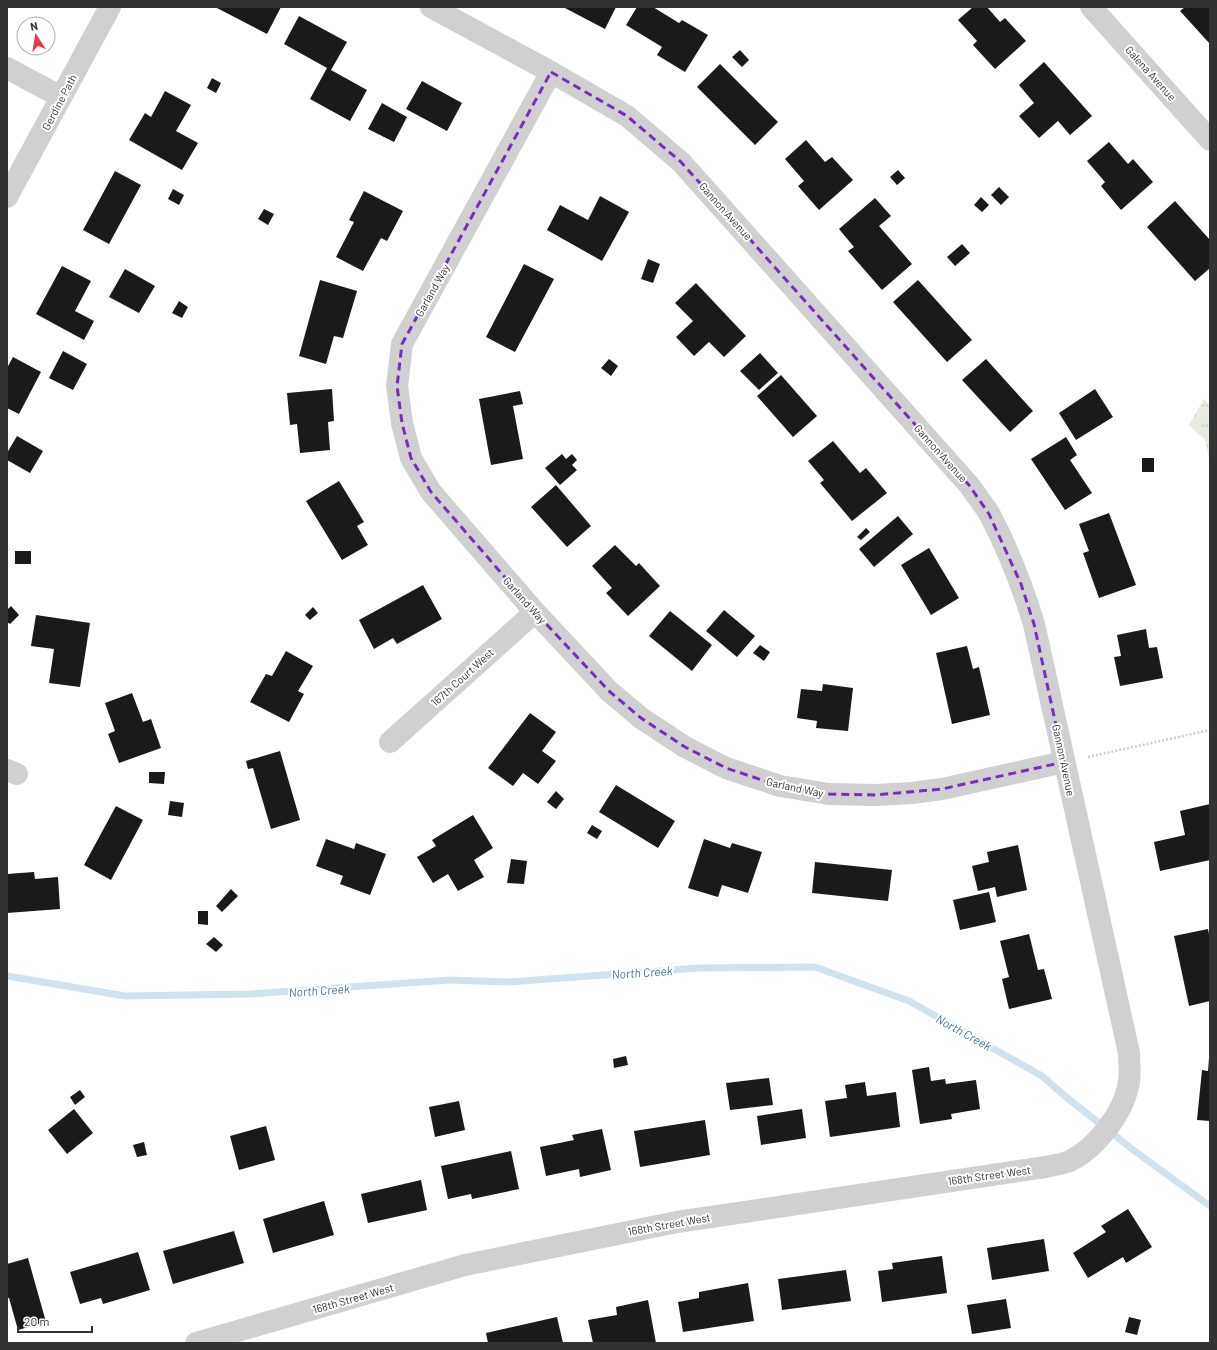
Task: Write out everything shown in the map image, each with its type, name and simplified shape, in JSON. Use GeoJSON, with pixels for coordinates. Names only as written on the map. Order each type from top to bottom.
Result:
{"type":"FeatureCollection","features":[{"type":"Feature","properties":{"kind":"street","name":"Gerdine Path"},"geometry":{"type":"LineString","coordinates":[[7,197],[110,7]]}},
{"type":"Feature","properties":{"kind":"street","name":"Gannon Avenue"},"geometry":{"type":"LineString","coordinates":[[431,7],[551,72],[627,116],[681,162],[969,485],[989,514],[1009,553],[1022,584],[1034,624],[1129,1053],[1129,1086],[1124,1102]]}},
{"type":"Feature","properties":{"kind":"street","name":"Galena Avenue"},"geometry":{"type":"LineString","coordinates":[[1091,7],[1210,140]]}},
{"type":"Feature","properties":{"kind":"street"},"geometry":{"type":"LineString","coordinates":[[7,68],[61,97]]}},
{"type":"Feature","properties":{"kind":"street","name":"Garland Way"},"geometry":{"type":"LineString","coordinates":[[551,72],[402,344],[397,386],[402,423],[411,458],[431,492],[535,612],[609,691],[641,718],[685,747],[726,768],[780,786],[829,794],[875,795],[912,793],[942,789],[1064,762]]}},
{"type":"Feature","properties":{"kind":"street","name":"167th Court West"},"geometry":{"type":"LineString","coordinates":[[390,742],[535,612]]}},
{"type":"Feature","properties":{"kind":"street","name":"168th Street West"},"geometry":{"type":"LineString","coordinates":[[196,1343],[465,1265],[676,1222],[1046,1167],[1068,1162],[1088,1150],[1110,1124],[1124,1102]]}},
{"type":"Feature","properties":{"kind":"path"},"geometry":{"type":"LineString","coordinates":[[1064,762],[1210,730]]}},
{"type":"Feature","properties":{"kind":"highlighted area"},"geometry":{"type":"Polygon","coordinates":[[[551,72],[627,116],[681,162],[969,485],[989,514],[1021,584],[1034,624],[1064,762],[942,789],[875,795],[829,794],[780,786],[726,768],[685,747],[641,718],[609,691],[535,612],[431,492],[411,458],[402,423],[397,386],[402,344],[551,72]]]}},
{"type":"Feature","properties":{"kind":"green space"},"geometry":{"type":"Polygon","coordinates":[[[1204,399],[1210,406],[1210,462],[1205,440],[1189,425],[1204,399]]]}},
{"type":"Feature","properties":{"kind":"building"},"geometry":{"type":"Polygon","coordinates":[[[215,7],[281,7],[267,34],[215,7]]]}},
{"type":"Feature","properties":{"kind":"building"},"geometry":{"type":"Polygon","coordinates":[[[563,7],[616,7],[605,29],[563,7]]]}},
{"type":"Feature","properties":{"kind":"building"},"geometry":{"type":"Polygon","coordinates":[[[637,7],[653,7],[679,23],[682,20],[708,35],[685,72],[657,55],[662,47],[626,25],[637,7]]]}},
{"type":"Feature","properties":{"kind":"building"},"geometry":{"type":"Polygon","coordinates":[[[973,7],[987,7],[1000,22],[1005,18],[1026,41],[995,69],[973,45],[977,41],[958,20],[973,7]]]}},
{"type":"Feature","properties":{"kind":"building"},"geometry":{"type":"Polygon","coordinates":[[[1185,7],[1210,7],[1210,44],[1180,11],[1185,7]]]}},
{"type":"Feature","properties":{"kind":"building"},"geometry":{"type":"Polygon","coordinates":[[[299,16],[347,42],[331,70],[367,90],[350,121],[310,99],[327,68],[284,44],[299,16]]]}},
{"type":"Feature","properties":{"kind":"building"},"geometry":{"type":"Polygon","coordinates":[[[740,50],[749,60],[742,67],[732,57],[740,50]]]}},
{"type":"Feature","properties":{"kind":"building"},"geometry":{"type":"Polygon","coordinates":[[[1044,62],[1092,116],[1070,135],[1058,121],[1039,138],[1019,116],[1034,103],[1019,85],[1044,62]]]}},
{"type":"Feature","properties":{"kind":"building"},"geometry":{"type":"Polygon","coordinates":[[[720,64],[778,122],[755,145],[697,87],[720,64]]]}},
{"type":"Feature","properties":{"kind":"building"},"geometry":{"type":"Polygon","coordinates":[[[212,78],[221,83],[216,93],[207,88],[212,78]]]}},
{"type":"Feature","properties":{"kind":"building"},"geometry":{"type":"Polygon","coordinates":[[[422,81],[462,103],[447,131],[406,109],[422,81]]]}},
{"type":"Feature","properties":{"kind":"building"},"geometry":{"type":"Polygon","coordinates":[[[165,91],[191,105],[176,131],[198,143],[182,170],[129,140],[145,113],[151,117],[165,91]]]}},
{"type":"Feature","properties":{"kind":"building"},"geometry":{"type":"Polygon","coordinates":[[[382,103],[407,117],[394,142],[368,129],[382,103]]]}},
{"type":"Feature","properties":{"kind":"building"},"geometry":{"type":"Polygon","coordinates":[[[806,140],[825,162],[832,157],[853,180],[819,210],[798,186],[804,181],[785,159],[806,140]]]}},
{"type":"Feature","properties":{"kind":"building"},"geometry":{"type":"Polygon","coordinates":[[[1109,142],[1128,164],[1133,159],[1153,182],[1121,210],[1101,186],[1105,182],[1087,161],[1109,142]]]}},
{"type":"Feature","properties":{"kind":"building"},"geometry":{"type":"Polygon","coordinates":[[[898,170],[905,178],[897,185],[890,177],[898,170]]]}},
{"type":"Feature","properties":{"kind":"building"},"geometry":{"type":"Polygon","coordinates":[[[115,171],[141,185],[109,244],[83,230],[115,171]]]}},
{"type":"Feature","properties":{"kind":"building"},"geometry":{"type":"Polygon","coordinates":[[[999,187],[1009,197],[1001,205],[991,195],[999,187]]]}},
{"type":"Feature","properties":{"kind":"building"},"geometry":{"type":"Polygon","coordinates":[[[173,189],[184,195],[179,205],[168,199],[173,189]]]}},
{"type":"Feature","properties":{"kind":"building"},"geometry":{"type":"Polygon","coordinates":[[[364,191],[403,211],[387,241],[381,238],[363,271],[336,257],[354,222],[349,220],[364,191]]]}},
{"type":"Feature","properties":{"kind":"building"},"geometry":{"type":"Polygon","coordinates":[[[600,196],[629,212],[602,261],[547,230],[560,205],[588,220],[600,196]]]}},
{"type":"Feature","properties":{"kind":"building"},"geometry":{"type":"Polygon","coordinates":[[[981,197],[989,205],[982,212],[974,205],[981,197]]]}},
{"type":"Feature","properties":{"kind":"building"},"geometry":{"type":"Polygon","coordinates":[[[875,198],[891,216],[879,226],[912,264],[882,290],[848,251],[854,247],[839,229],[875,198]]]}},
{"type":"Feature","properties":{"kind":"building"},"geometry":{"type":"Polygon","coordinates":[[[1175,201],[1210,240],[1210,268],[1195,281],[1147,227],[1175,201]]]}},
{"type":"Feature","properties":{"kind":"building"},"geometry":{"type":"Polygon","coordinates":[[[264,209],[274,214],[268,225],[258,219],[264,209]]]}},
{"type":"Feature","properties":{"kind":"building"},"geometry":{"type":"Polygon","coordinates":[[[962,244],[970,253],[955,266],[947,257],[962,244]]]}},
{"type":"Feature","properties":{"kind":"building"},"geometry":{"type":"Polygon","coordinates":[[[648,259],[660,264],[653,283],[641,279],[648,259]]]}},
{"type":"Feature","properties":{"kind":"building"},"geometry":{"type":"Polygon","coordinates":[[[524,264],[554,279],[515,352],[486,337],[524,264]]]}},
{"type":"Feature","properties":{"kind":"building"},"geometry":{"type":"Polygon","coordinates":[[[62,266],[91,281],[75,311],[94,321],[84,340],[36,314],[62,266]]]}},
{"type":"Feature","properties":{"kind":"building"},"geometry":{"type":"Polygon","coordinates":[[[125,269],[155,286],[139,313],[109,297],[125,269]]]}},
{"type":"Feature","properties":{"kind":"building"},"geometry":{"type":"Polygon","coordinates":[[[320,280],[357,291],[343,338],[334,336],[326,364],[299,356],[320,280]]]}},
{"type":"Feature","properties":{"kind":"building"},"geometry":{"type":"Polygon","coordinates":[[[918,280],[972,340],[947,362],[893,302],[918,280]]]}},
{"type":"Feature","properties":{"kind":"building"},"geometry":{"type":"Polygon","coordinates":[[[696,283],[746,336],[724,357],[709,342],[694,356],[676,337],[693,321],[675,303],[696,283]]]}},
{"type":"Feature","properties":{"kind":"building"},"geometry":{"type":"Polygon","coordinates":[[[179,301],[188,307],[182,318],[172,313],[179,301]]]}},
{"type":"Feature","properties":{"kind":"building"},"geometry":{"type":"Polygon","coordinates":[[[63,351],[87,364],[73,390],[49,378],[63,351]]]}},
{"type":"Feature","properties":{"kind":"building"},"geometry":{"type":"Polygon","coordinates":[[[760,353],[778,373],[759,390],[740,371],[760,353]]]}},
{"type":"Feature","properties":{"kind":"building"},"geometry":{"type":"Polygon","coordinates":[[[13,357],[41,372],[19,414],[7,408],[7,368],[13,357]]]}},
{"type":"Feature","properties":{"kind":"building"},"geometry":{"type":"Polygon","coordinates":[[[609,359],[618,366],[611,376],[601,368],[609,359]]]}},
{"type":"Feature","properties":{"kind":"building"},"geometry":{"type":"Polygon","coordinates":[[[986,359],[1033,411],[1010,432],[962,380],[986,359]]]}},
{"type":"Feature","properties":{"kind":"building"},"geometry":{"type":"Polygon","coordinates":[[[781,375],[817,416],[793,437],[757,396],[781,375]]]}},
{"type":"Feature","properties":{"kind":"building"},"geometry":{"type":"Polygon","coordinates":[[[332,389],[334,421],[328,422],[330,450],[300,453],[297,424],[290,425],[287,393],[332,389]]]}},
{"type":"Feature","properties":{"kind":"building"},"geometry":{"type":"Polygon","coordinates":[[[1095,389],[1113,417],[1076,440],[1059,413],[1095,389]]]}},
{"type":"Feature","properties":{"kind":"building"},"geometry":{"type":"Polygon","coordinates":[[[520,391],[523,404],[513,406],[523,459],[491,465],[479,399],[520,391]]]}},
{"type":"Feature","properties":{"kind":"building"},"geometry":{"type":"Polygon","coordinates":[[[17,436],[43,451],[30,473],[7,460],[7,453],[17,436]]]}},
{"type":"Feature","properties":{"kind":"building"},"geometry":{"type":"Polygon","coordinates":[[[1066,437],[1077,455],[1070,460],[1092,493],[1065,510],[1031,459],[1066,437]]]}},
{"type":"Feature","properties":{"kind":"building"},"geometry":{"type":"Polygon","coordinates":[[[833,441],[860,473],[866,468],[887,493],[852,521],[820,483],[824,480],[808,461],[833,441]]]}},
{"type":"Feature","properties":{"kind":"building"},"geometry":{"type":"Polygon","coordinates":[[[562,454],[566,459],[572,454],[577,460],[572,465],[577,470],[560,485],[545,468],[562,454]]]}},
{"type":"Feature","properties":{"kind":"building"},"geometry":{"type":"Polygon","coordinates":[[[1142,458],[1154,458],[1154,472],[1142,472],[1142,458]]]}},
{"type":"Feature","properties":{"kind":"building"},"geometry":{"type":"Polygon","coordinates":[[[339,481],[364,522],[357,526],[368,545],[342,560],[306,501],[339,481]]]}},
{"type":"Feature","properties":{"kind":"building"},"geometry":{"type":"Polygon","coordinates":[[[556,485],[591,526],[567,547],[531,507],[556,485]]]}},
{"type":"Feature","properties":{"kind":"building"},"geometry":{"type":"Polygon","coordinates":[[[1109,513],[1136,585],[1099,598],[1083,553],[1089,551],[1079,524],[1109,513]]]}},
{"type":"Feature","properties":{"kind":"building"},"geometry":{"type":"Polygon","coordinates":[[[898,516],[913,534],[874,567],[859,549],[898,516]]]}},
{"type":"Feature","properties":{"kind":"building"},"geometry":{"type":"Polygon","coordinates":[[[866,528],[870,532],[861,540],[857,537],[866,528]]]}},
{"type":"Feature","properties":{"kind":"building"},"geometry":{"type":"Polygon","coordinates":[[[615,545],[636,566],[639,563],[660,586],[628,616],[606,593],[612,588],[592,566],[615,545]]]}},
{"type":"Feature","properties":{"kind":"building"},"geometry":{"type":"Polygon","coordinates":[[[929,548],[959,598],[931,615],[901,565],[929,548]]]}},
{"type":"Feature","properties":{"kind":"building"},"geometry":{"type":"Polygon","coordinates":[[[15,551],[31,551],[31,564],[15,564],[15,551]]]}},
{"type":"Feature","properties":{"kind":"building"},"geometry":{"type":"Polygon","coordinates":[[[423,585],[442,619],[397,644],[393,638],[374,649],[359,620],[423,585]]]}},
{"type":"Feature","properties":{"kind":"building"},"geometry":{"type":"Polygon","coordinates":[[[11,606],[19,615],[10,624],[7,622],[7,610],[11,606]]]}},
{"type":"Feature","properties":{"kind":"building"},"geometry":{"type":"Polygon","coordinates":[[[313,607],[318,613],[310,620],[305,615],[313,607]]]}},
{"type":"Feature","properties":{"kind":"building"},"geometry":{"type":"Polygon","coordinates":[[[724,610],[755,636],[737,657],[706,631],[724,610]]]}},
{"type":"Feature","properties":{"kind":"building"},"geometry":{"type":"Polygon","coordinates":[[[670,611],[712,645],[692,671],[649,636],[670,611]]]}},
{"type":"Feature","properties":{"kind":"building"},"geometry":{"type":"Polygon","coordinates":[[[36,615],[90,623],[80,687],[49,683],[54,649],[31,646],[36,615]]]}},
{"type":"Feature","properties":{"kind":"building"},"geometry":{"type":"Polygon","coordinates":[[[1146,629],[1149,648],[1157,647],[1163,678],[1120,686],[1114,657],[1121,656],[1117,635],[1146,629]]]}},
{"type":"Feature","properties":{"kind":"building"},"geometry":{"type":"Polygon","coordinates":[[[760,645],[770,652],[764,661],[753,653],[760,645]]]}},
{"type":"Feature","properties":{"kind":"building"},"geometry":{"type":"Polygon","coordinates":[[[967,646],[973,669],[979,667],[990,715],[952,724],[936,653],[967,646]]]}},
{"type":"Feature","properties":{"kind":"building"},"geometry":{"type":"Polygon","coordinates":[[[286,651],[313,666],[298,691],[304,694],[289,722],[250,702],[266,674],[272,676],[286,651]]]}},
{"type":"Feature","properties":{"kind":"building"},"geometry":{"type":"Polygon","coordinates":[[[823,684],[853,688],[848,731],[816,728],[817,721],[797,718],[801,689],[822,691],[823,684]]]}},
{"type":"Feature","properties":{"kind":"building"},"geometry":{"type":"Polygon","coordinates":[[[132,693],[143,722],[151,719],[161,748],[119,763],[108,734],[115,731],[105,703],[132,693]]]}},
{"type":"Feature","properties":{"kind":"building"},"geometry":{"type":"Polygon","coordinates":[[[530,713],[556,732],[542,751],[556,761],[538,784],[523,773],[513,786],[488,768],[530,713]]]}},
{"type":"Feature","properties":{"kind":"building"},"geometry":{"type":"Polygon","coordinates":[[[280,751],[300,820],[271,829],[253,768],[248,769],[246,761],[280,751]]]}},
{"type":"Feature","properties":{"kind":"building"},"geometry":{"type":"Polygon","coordinates":[[[149,772],[165,772],[164,784],[149,783],[149,772]]]}},
{"type":"Feature","properties":{"kind":"building"},"geometry":{"type":"Polygon","coordinates":[[[616,785],[675,821],[658,848],[599,812],[616,785]]]}},
{"type":"Feature","properties":{"kind":"building"},"geometry":{"type":"Polygon","coordinates":[[[556,791],[564,799],[556,809],[547,802],[556,791]]]}},
{"type":"Feature","properties":{"kind":"building"},"geometry":{"type":"Polygon","coordinates":[[[170,801],[184,803],[182,817],[168,815],[170,801]]]}},
{"type":"Feature","properties":{"kind":"building"},"geometry":{"type":"Polygon","coordinates":[[[1210,804],[1210,860],[1160,871],[1154,842],[1185,835],[1180,811],[1210,804]]]}},
{"type":"Feature","properties":{"kind":"building"},"geometry":{"type":"Polygon","coordinates":[[[116,806],[143,820],[111,880],[84,865],[116,806]]]}},
{"type":"Feature","properties":{"kind":"building"},"geometry":{"type":"Polygon","coordinates":[[[473,815],[493,848],[474,860],[484,877],[458,891],[448,874],[433,883],[417,857],[436,846],[432,840],[473,815]]]}},
{"type":"Feature","properties":{"kind":"building"},"geometry":{"type":"Polygon","coordinates":[[[592,825],[602,831],[597,839],[587,833],[592,825]]]}},
{"type":"Feature","properties":{"kind":"building"},"geometry":{"type":"Polygon","coordinates":[[[326,839],[354,849],[356,843],[386,854],[370,895],[340,884],[343,876],[316,866],[326,839]]]}},
{"type":"Feature","properties":{"kind":"building"},"geometry":{"type":"Polygon","coordinates":[[[704,839],[730,848],[732,843],[762,852],[748,893],[722,885],[718,897],[688,888],[704,839]]]}},
{"type":"Feature","properties":{"kind":"building"},"geometry":{"type":"Polygon","coordinates":[[[1018,845],[1027,890],[997,897],[995,887],[978,891],[972,866],[989,862],[987,852],[1018,845]]]}},
{"type":"Feature","properties":{"kind":"building"},"geometry":{"type":"Polygon","coordinates":[[[511,859],[527,861],[524,884],[507,883],[511,859]]]}},
{"type":"Feature","properties":{"kind":"building"},"geometry":{"type":"Polygon","coordinates":[[[815,862],[892,870],[888,901],[812,893],[815,862]]]}},
{"type":"Feature","properties":{"kind":"building"},"geometry":{"type":"Polygon","coordinates":[[[34,872],[35,879],[58,877],[60,909],[7,913],[7,874],[34,872]]]}},
{"type":"Feature","properties":{"kind":"building"},"geometry":{"type":"Polygon","coordinates":[[[231,889],[238,896],[222,912],[216,906],[231,889]]]}},
{"type":"Feature","properties":{"kind":"building"},"geometry":{"type":"Polygon","coordinates":[[[989,892],[996,922],[960,930],[953,900],[989,892]]]}},
{"type":"Feature","properties":{"kind":"building"},"geometry":{"type":"Polygon","coordinates":[[[198,911],[208,911],[208,925],[198,924],[198,911]]]}},
{"type":"Feature","properties":{"kind":"building"},"geometry":{"type":"Polygon","coordinates":[[[1208,929],[1210,939],[1210,1001],[1189,1006],[1174,936],[1208,929]]]}},
{"type":"Feature","properties":{"kind":"building"},"geometry":{"type":"Polygon","coordinates":[[[1029,934],[1038,970],[1044,969],[1052,999],[1009,1009],[1002,979],[1009,977],[1000,941],[1029,934]]]}},
{"type":"Feature","properties":{"kind":"building"},"geometry":{"type":"Polygon","coordinates":[[[214,937],[223,945],[216,952],[206,944],[214,937]]]}},
{"type":"Feature","properties":{"kind":"building"},"geometry":{"type":"Polygon","coordinates":[[[626,1056],[628,1065],[614,1068],[613,1059],[626,1056]]]}},
{"type":"Feature","properties":{"kind":"building"},"geometry":{"type":"Polygon","coordinates":[[[1209,1058],[1210,1121],[1197,1120],[1202,1070],[1208,1071],[1209,1058]]]}},
{"type":"Feature","properties":{"kind":"building"},"geometry":{"type":"Polygon","coordinates":[[[929,1067],[931,1081],[945,1079],[946,1084],[976,1080],[980,1109],[951,1114],[952,1119],[920,1124],[912,1070],[929,1067]]]}},
{"type":"Feature","properties":{"kind":"building"},"geometry":{"type":"Polygon","coordinates":[[[769,1078],[773,1105],[730,1110],[726,1083],[769,1078]]]}},
{"type":"Feature","properties":{"kind":"building"},"geometry":{"type":"Polygon","coordinates":[[[865,1082],[867,1096],[896,1092],[900,1127],[830,1137],[825,1101],[847,1098],[845,1085],[865,1082]]]}},
{"type":"Feature","properties":{"kind":"building"},"geometry":{"type":"Polygon","coordinates":[[[80,1090],[85,1097],[75,1105],[70,1097],[80,1090]]]}},
{"type":"Feature","properties":{"kind":"building"},"geometry":{"type":"Polygon","coordinates":[[[459,1101],[465,1130],[435,1137],[429,1107],[459,1101]]]}},
{"type":"Feature","properties":{"kind":"building"},"geometry":{"type":"Polygon","coordinates":[[[74,1109],[93,1133],[67,1154],[48,1130],[74,1109]]]}},
{"type":"Feature","properties":{"kind":"building"},"geometry":{"type":"Polygon","coordinates":[[[802,1109],[806,1138],[761,1145],[757,1116],[802,1109]]]}},
{"type":"Feature","properties":{"kind":"building"},"geometry":{"type":"Polygon","coordinates":[[[705,1120],[710,1155],[640,1167],[634,1131],[705,1120]]]}},
{"type":"Feature","properties":{"kind":"building"},"geometry":{"type":"Polygon","coordinates":[[[266,1126],[275,1160],[239,1170],[230,1136],[266,1126]]]}},
{"type":"Feature","properties":{"kind":"building"},"geometry":{"type":"Polygon","coordinates":[[[602,1129],[611,1170],[580,1177],[579,1169],[546,1176],[540,1147],[574,1140],[572,1135],[602,1129]]]}},
{"type":"Feature","properties":{"kind":"building"},"geometry":{"type":"Polygon","coordinates":[[[144,1142],[147,1155],[137,1157],[133,1145],[144,1142]]]}},
{"type":"Feature","properties":{"kind":"building"},"geometry":{"type":"Polygon","coordinates":[[[511,1151],[519,1189],[472,1199],[471,1194],[448,1199],[441,1166],[511,1151]]]}},
{"type":"Feature","properties":{"kind":"building"},"geometry":{"type":"Polygon","coordinates":[[[421,1180],[427,1210],[368,1223],[361,1194],[421,1180]]]}},
{"type":"Feature","properties":{"kind":"building"},"geometry":{"type":"Polygon","coordinates":[[[324,1201],[334,1235],[273,1253],[263,1219],[324,1201]]]}},
{"type":"Feature","properties":{"kind":"building"},"geometry":{"type":"Polygon","coordinates":[[[1128,1209],[1152,1247],[1126,1263],[1123,1257],[1088,1278],[1073,1253],[1106,1232],[1101,1226],[1128,1209]]]}},
{"type":"Feature","properties":{"kind":"building"},"geometry":{"type":"Polygon","coordinates":[[[234,1231],[244,1263],[173,1284],[163,1251],[234,1231]]]}},
{"type":"Feature","properties":{"kind":"building"},"geometry":{"type":"Polygon","coordinates":[[[1044,1239],[1049,1271],[992,1280],[987,1248],[1044,1239]]]}},
{"type":"Feature","properties":{"kind":"building"},"geometry":{"type":"Polygon","coordinates":[[[138,1252],[150,1290],[103,1304],[101,1298],[80,1304],[70,1272],[138,1252]]]}},
{"type":"Feature","properties":{"kind":"building"},"geometry":{"type":"Polygon","coordinates":[[[942,1256],[947,1293],[882,1302],[878,1271],[893,1269],[892,1263],[942,1256]]]}},
{"type":"Feature","properties":{"kind":"building"},"geometry":{"type":"Polygon","coordinates":[[[28,1258],[46,1322],[18,1330],[9,1298],[7,1298],[7,1264],[28,1258]]]}},
{"type":"Feature","properties":{"kind":"building"},"geometry":{"type":"Polygon","coordinates":[[[846,1270],[851,1301],[782,1310],[778,1279],[846,1270]]]}},
{"type":"Feature","properties":{"kind":"building"},"geometry":{"type":"Polygon","coordinates":[[[748,1283],[754,1321],[683,1332],[678,1302],[699,1298],[699,1292],[748,1283]]]}},
{"type":"Feature","properties":{"kind":"building"},"geometry":{"type":"Polygon","coordinates":[[[1006,1299],[1011,1328],[972,1334],[967,1305],[1006,1299]]]}},
{"type":"Feature","properties":{"kind":"building"},"geometry":{"type":"Polygon","coordinates":[[[648,1300],[656,1343],[593,1343],[588,1320],[617,1315],[616,1307],[648,1300]]]}},
{"type":"Feature","properties":{"kind":"building"},"geometry":{"type":"Polygon","coordinates":[[[557,1317],[563,1343],[488,1343],[486,1333],[557,1317]]]}},
{"type":"Feature","properties":{"kind":"building"},"geometry":{"type":"Polygon","coordinates":[[[1129,1317],[1141,1320],[1137,1335],[1125,1332],[1129,1317]]]}},
{"type":"Feature","properties":{"kind":"waterway","name":"North Creek"},"geometry":{"type":"LineString","coordinates":[[7,976],[125,996],[251,994],[449,980],[508,982],[700,968],[815,967],[909,1001],[1042,1076],[1132,1149],[1210,1206]]}}]}
